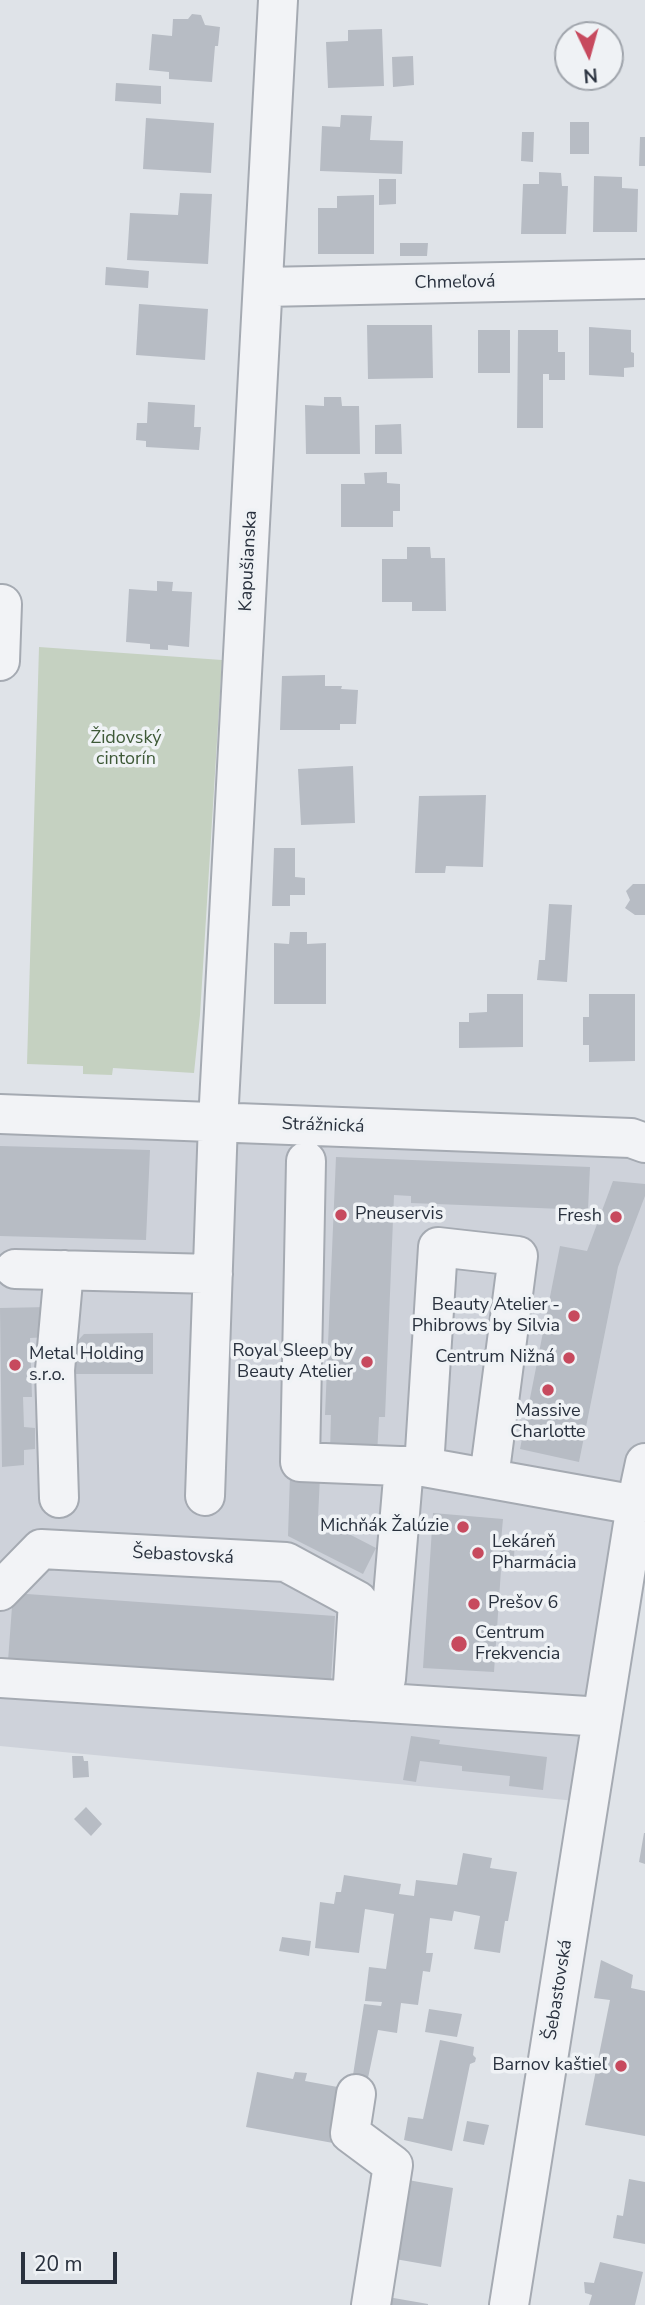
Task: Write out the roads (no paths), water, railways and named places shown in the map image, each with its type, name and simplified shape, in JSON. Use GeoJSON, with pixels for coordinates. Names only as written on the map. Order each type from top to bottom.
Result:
{"type":"FeatureCollection","features":[{"type":"Feature","properties":{"kind":"street","name":"Kapušianska"},"geometry":{"type":"LineString","coordinates":[[205,1496],[218,1122],[278,0]]}},
{"type":"Feature","properties":{"kind":"street","name":"Chmeľová"},"geometry":{"type":"LineString","coordinates":[[264,287],[645,279]]}},
{"type":"Feature","properties":{"kind":"street"},"geometry":{"type":"LineString","coordinates":[[0,660],[2,604]]}},
{"type":"Feature","properties":{"kind":"street","name":"Strážnická"},"geometry":{"type":"LineString","coordinates":[[0,1114],[631,1138],[645,1143]]}},
{"type":"Feature","properties":{"kind":"street"},"geometry":{"type":"LineString","coordinates":[[306,1161],[300,1462],[414,1466],[636,1505]]}},
{"type":"Feature","properties":{"kind":"street"},"geometry":{"type":"LineString","coordinates":[[386,1679],[414,1466],[438,1247],[518,1256],[489,1478]]}},
{"type":"Feature","properties":{"kind":"street"},"geometry":{"type":"LineString","coordinates":[[15,1269],[213,1274]]}},
{"type":"Feature","properties":{"kind":"street"},"geometry":{"type":"LineString","coordinates":[[59,1498],[55,1370],[64,1270]]}},
{"type":"Feature","properties":{"kind":"street","name":"Šebastovská"},"geometry":{"type":"LineString","coordinates":[[509,2305],[636,1505],[645,1463]]}},
{"type":"Feature","properties":{"kind":"street","name":"Šebastovská"},"geometry":{"type":"LineString","coordinates":[[0,1591],[41,1549],[286,1562],[358,1601],[352,1701]]}},
{"type":"Feature","properties":{"kind":"street"},"geometry":{"type":"LineString","coordinates":[[0,1678],[602,1717]]}},
{"type":"Feature","properties":{"kind":"street"},"geometry":{"type":"LineString","coordinates":[[356,2094],[350,2133],[393,2165],[371,2305]]}},
{"type":"Feature","properties":{"kind":"place","name":"Pneuservis"},"geometry":{"type":"Point","coordinates":[341,1215]}},
{"type":"Feature","properties":{"kind":"place","name":"Fresh"},"geometry":{"type":"Point","coordinates":[616,1217]}},
{"type":"Feature","properties":{"kind":"place","name":"Beauty Atelier - Phibrows by Silvia"},"geometry":{"type":"Point","coordinates":[574,1316]}},
{"type":"Feature","properties":{"kind":"place","name":"Centrum Nižná"},"geometry":{"type":"Point","coordinates":[569,1358]}},
{"type":"Feature","properties":{"kind":"place","name":"Royal Sleep by Beauty Atelier"},"geometry":{"type":"Point","coordinates":[367,1362]}},
{"type":"Feature","properties":{"kind":"place","name":"Metal Holding s.r.o."},"geometry":{"type":"Point","coordinates":[15,1365]}},
{"type":"Feature","properties":{"kind":"place","name":"Massive Charlotte"},"geometry":{"type":"Point","coordinates":[548,1390]}},
{"type":"Feature","properties":{"kind":"place","name":"Michňák Žalúzie"},"geometry":{"type":"Point","coordinates":[463,1527]}},
{"type":"Feature","properties":{"kind":"place","name":"Lekáreň Pharmácia"},"geometry":{"type":"Point","coordinates":[478,1553]}},
{"type":"Feature","properties":{"kind":"place","name":"Prešov 6"},"geometry":{"type":"Point","coordinates":[474,1604]}},
{"type":"Feature","properties":{"kind":"place","name":"Centrum Frekvencia"},"geometry":{"type":"Point","coordinates":[459,1644]}},
{"type":"Feature","properties":{"kind":"place","name":"Barnov kaštieľ"},"geometry":{"type":"Point","coordinates":[621,2066]}},
{"type":"Feature","properties":{"kind":"park label","name":"Židovský cintorín"},"geometry":{"type":"Point","coordinates":[126,749]}}]}
